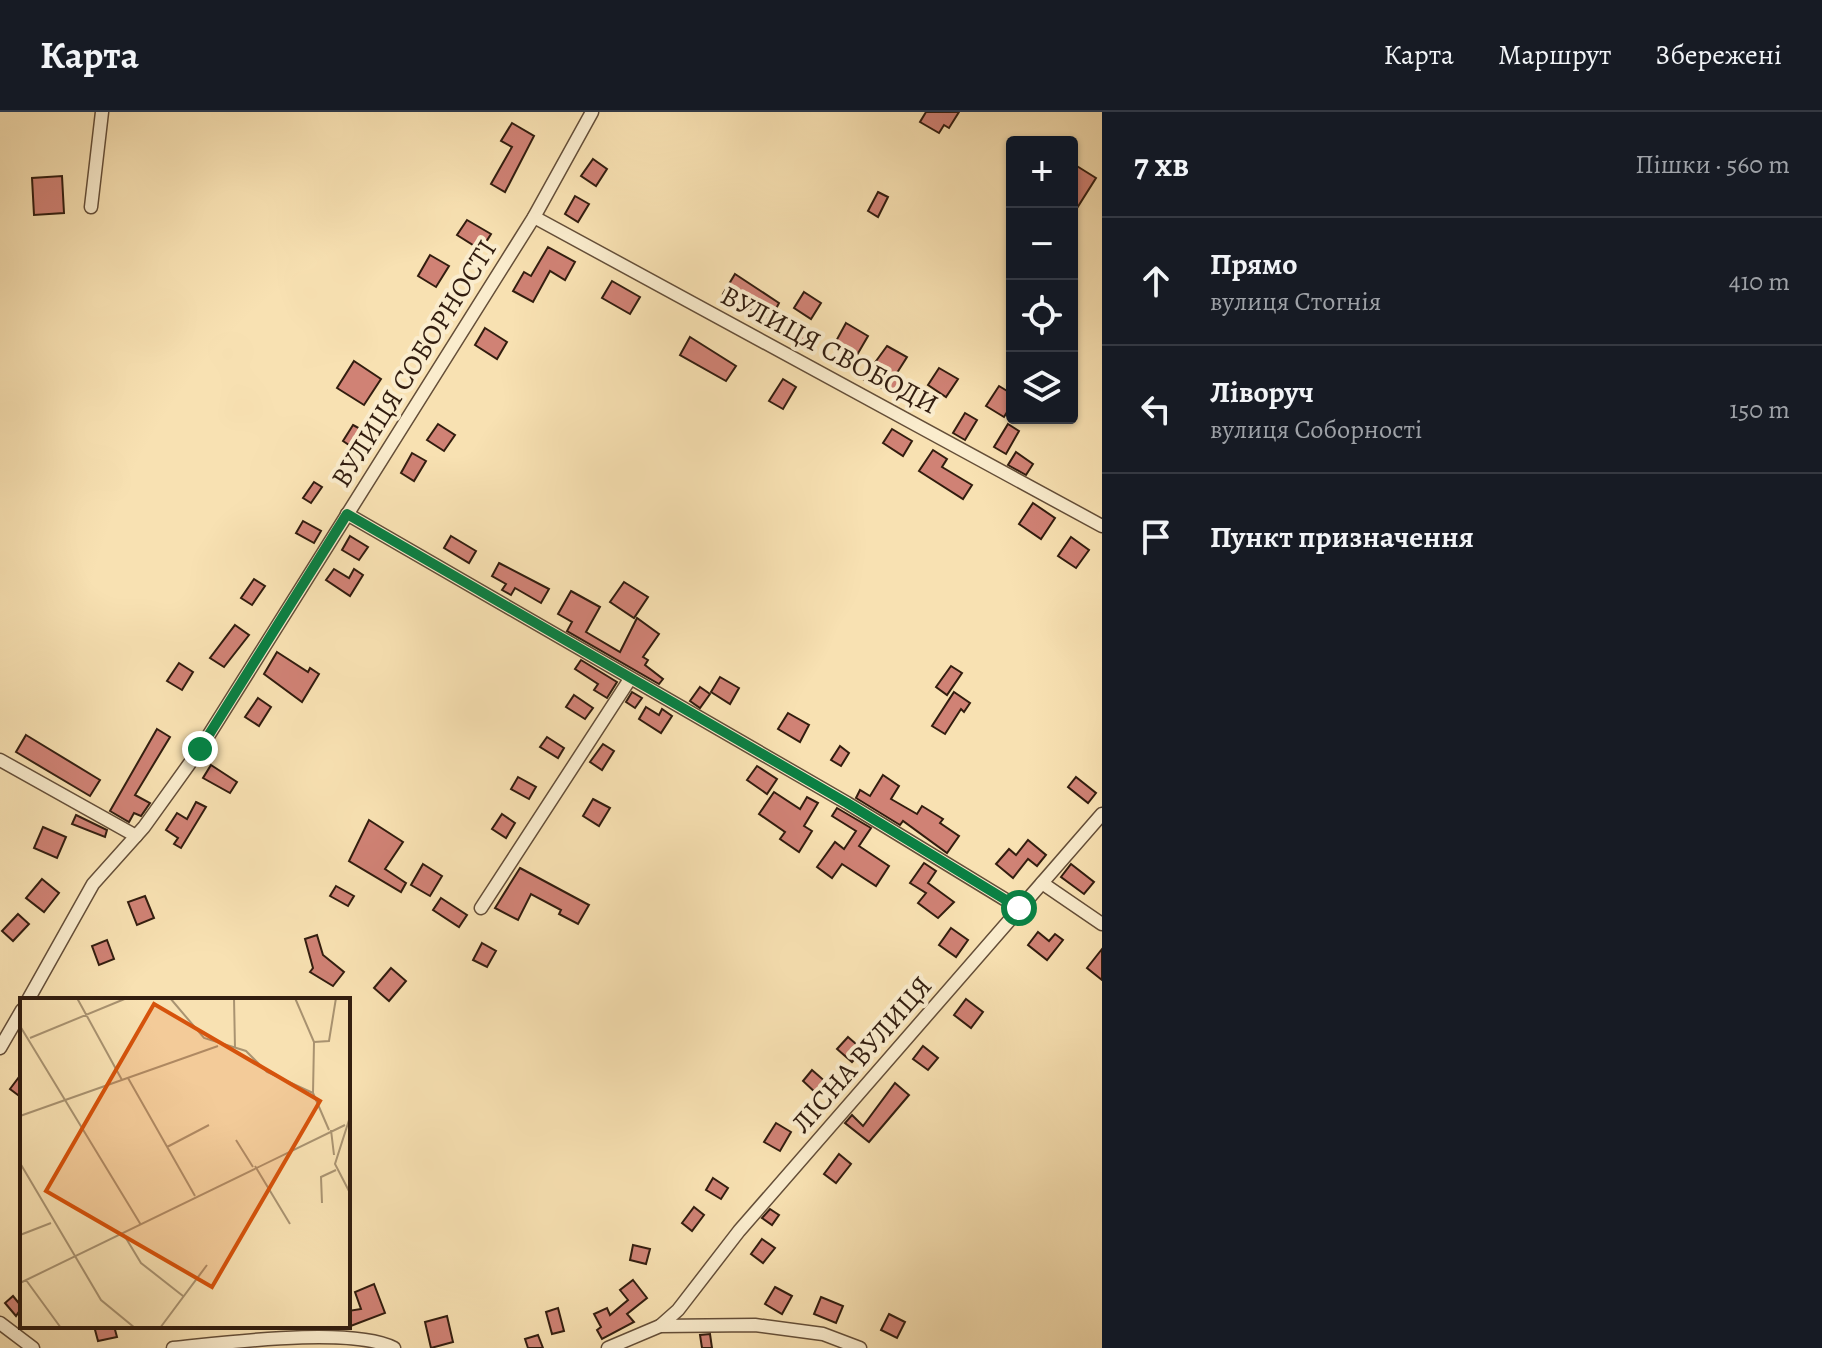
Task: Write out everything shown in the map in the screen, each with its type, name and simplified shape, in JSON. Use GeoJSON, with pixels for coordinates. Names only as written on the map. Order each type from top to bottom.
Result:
{"type":"FeatureCollection","features":[{"type":"Feature","properties":{"kind":"street"},"geometry":{"type":"LineString","coordinates":[[91,207],[102,112]]}},
{"type":"Feature","properties":{"kind":"street","name":"ВУЛИЦЯ СОБОРНОСТІ"},"geometry":{"type":"LineString","coordinates":[[29,998],[85,896],[136,836],[200,749],[534,217],[588,114]]}},
{"type":"Feature","properties":{"kind":"street","name":"ВУЛИЦЯ СВОБОДИ"},"geometry":{"type":"LineString","coordinates":[[534,217],[1102,526]]}},
{"type":"Feature","properties":{"kind":"street"},"geometry":{"type":"LineString","coordinates":[[347,514],[847,803],[1019,908]]}},
{"type":"Feature","properties":{"kind":"street"},"geometry":{"type":"LineString","coordinates":[[481,908],[630,679]]}},
{"type":"Feature","properties":{"kind":"street"},"geometry":{"type":"LineString","coordinates":[[0,760],[136,836]]}},
{"type":"Feature","properties":{"kind":"street","name":"ЛІСНА ВУЛИЦЯ"},"geometry":{"type":"LineString","coordinates":[[660,1326],[678,1310],[739,1231],[1102,814]]}},
{"type":"Feature","properties":{"kind":"street"},"geometry":{"type":"LineString","coordinates":[[1042,883],[1102,924]]}},
{"type":"Feature","properties":{"kind":"street"},"geometry":{"type":"LineString","coordinates":[[0,1048],[20,1013]]}},
{"type":"Feature","properties":{"kind":"street"},"geometry":{"type":"LineString","coordinates":[[0,1323],[33,1348]]}},
{"type":"Feature","properties":{"kind":"street"},"geometry":{"type":"LineString","coordinates":[[608,1348],[660,1326],[755,1325],[823,1334],[860,1348]]}},
{"type":"Feature","properties":{"kind":"street"},"geometry":{"type":"LineString","coordinates":[[173,1348],[343,1332],[383,1342],[394,1348]]}},
{"type":"Feature","properties":{"kind":"building"},"geometry":{"type":"Polygon","coordinates":[[[926,112],[959,112],[949,128],[944,125],[939,133],[920,122],[926,112]]]}},
{"type":"Feature","properties":{"kind":"building"},"geometry":{"type":"Polygon","coordinates":[[[512,123],[534,136],[505,192],[491,184],[512,147],[501,141],[512,123]]]}},
{"type":"Feature","properties":{"kind":"building"},"geometry":{"type":"Polygon","coordinates":[[[593,159],[607,169],[596,186],[581,176],[593,159]]]}},
{"type":"Feature","properties":{"kind":"building"},"geometry":{"type":"Polygon","coordinates":[[[1078,167],[1096,178],[1078,206],[1078,167]]]}},
{"type":"Feature","properties":{"kind":"building"},"geometry":{"type":"Polygon","coordinates":[[[62,176],[64,213],[34,215],[32,178],[62,176]]]}},
{"type":"Feature","properties":{"kind":"building"},"geometry":{"type":"Polygon","coordinates":[[[878,192],[888,197],[878,217],[868,211],[878,192]]]}},
{"type":"Feature","properties":{"kind":"building"},"geometry":{"type":"Polygon","coordinates":[[[575,196],[589,204],[578,222],[565,214],[575,196]]]}},
{"type":"Feature","properties":{"kind":"building"},"geometry":{"type":"Polygon","coordinates":[[[467,220],[491,234],[481,250],[457,235],[467,220]]]}},
{"type":"Feature","properties":{"kind":"building"},"geometry":{"type":"Polygon","coordinates":[[[548,247],[575,262],[565,280],[550,271],[533,302],[513,291],[524,272],[531,276],[548,247]]]}},
{"type":"Feature","properties":{"kind":"building"},"geometry":{"type":"Polygon","coordinates":[[[430,255],[449,266],[436,287],[418,276],[430,255]]]}},
{"type":"Feature","properties":{"kind":"building"},"geometry":{"type":"Polygon","coordinates":[[[735,274],[779,303],[770,320],[723,294],[735,274]]]}},
{"type":"Feature","properties":{"kind":"building"},"geometry":{"type":"Polygon","coordinates":[[[612,281],[640,297],[630,314],[602,298],[612,281]]]}},
{"type":"Feature","properties":{"kind":"building"},"geometry":{"type":"Polygon","coordinates":[[[804,292],[821,303],[811,319],[794,308],[804,292]]]}},
{"type":"Feature","properties":{"kind":"building"},"geometry":{"type":"Polygon","coordinates":[[[846,323],[868,336],[857,355],[835,343],[846,323]]]}},
{"type":"Feature","properties":{"kind":"building"},"geometry":{"type":"Polygon","coordinates":[[[485,328],[507,342],[497,359],[475,345],[485,328]]]}},
{"type":"Feature","properties":{"kind":"building"},"geometry":{"type":"Polygon","coordinates":[[[800,330],[809,336],[803,346],[794,340],[800,330]]]}},
{"type":"Feature","properties":{"kind":"building"},"geometry":{"type":"Polygon","coordinates":[[[690,337],[736,366],[726,381],[680,355],[690,337]]]}},
{"type":"Feature","properties":{"kind":"building"},"geometry":{"type":"Polygon","coordinates":[[[887,346],[907,357],[895,376],[927,393],[918,406],[898,392],[897,395],[863,379],[887,346]]]}},
{"type":"Feature","properties":{"kind":"building"},"geometry":{"type":"Polygon","coordinates":[[[354,361],[381,379],[364,405],[337,388],[354,361]]]}},
{"type":"Feature","properties":{"kind":"building"},"geometry":{"type":"Polygon","coordinates":[[[939,368],[958,379],[946,397],[928,385],[939,368]]]}},
{"type":"Feature","properties":{"kind":"building"},"geometry":{"type":"Polygon","coordinates":[[[783,379],[796,387],[783,409],[769,401],[783,379]]]}},
{"type":"Feature","properties":{"kind":"building"},"geometry":{"type":"Polygon","coordinates":[[[999,386],[1006,390],[1004,417],[986,406],[999,386]]]}},
{"type":"Feature","properties":{"kind":"building"},"geometry":{"type":"Polygon","coordinates":[[[965,413],[977,420],[965,440],[953,433],[965,413]]]}},
{"type":"Feature","properties":{"kind":"building"},"geometry":{"type":"Polygon","coordinates":[[[438,424],[455,435],[444,451],[427,440],[438,424]]]}},
{"type":"Feature","properties":{"kind":"building"},"geometry":{"type":"Polygon","coordinates":[[[1008,424],[1019,431],[1006,454],[994,447],[1008,424]]]}},
{"type":"Feature","properties":{"kind":"building"},"geometry":{"type":"Polygon","coordinates":[[[353,425],[366,432],[355,449],[343,441],[353,425]]]}},
{"type":"Feature","properties":{"kind":"building"},"geometry":{"type":"Polygon","coordinates":[[[892,429],[912,441],[903,456],[883,443],[892,429]]]}},
{"type":"Feature","properties":{"kind":"building"},"geometry":{"type":"Polygon","coordinates":[[[933,450],[947,459],[942,467],[972,485],[963,499],[919,471],[933,450]]]}},
{"type":"Feature","properties":{"kind":"building"},"geometry":{"type":"Polygon","coordinates":[[[1016,452],[1033,464],[1026,475],[1008,465],[1016,452]]]}},
{"type":"Feature","properties":{"kind":"building"},"geometry":{"type":"Polygon","coordinates":[[[412,453],[426,461],[414,481],[401,473],[412,453]]]}},
{"type":"Feature","properties":{"kind":"building"},"geometry":{"type":"Polygon","coordinates":[[[314,482],[322,487],[311,503],[303,498],[314,482]]]}},
{"type":"Feature","properties":{"kind":"building"},"geometry":{"type":"Polygon","coordinates":[[[1033,503],[1055,518],[1041,539],[1019,524],[1033,503]]]}},
{"type":"Feature","properties":{"kind":"building"},"geometry":{"type":"Polygon","coordinates":[[[303,521],[321,531],[314,543],[296,533],[303,521]]]}},
{"type":"Feature","properties":{"kind":"building"},"geometry":{"type":"Polygon","coordinates":[[[350,536],[368,547],[359,560],[342,550],[350,536]]]}},
{"type":"Feature","properties":{"kind":"building"},"geometry":{"type":"Polygon","coordinates":[[[451,536],[476,551],[469,563],[444,548],[451,536]]]}},
{"type":"Feature","properties":{"kind":"building"},"geometry":{"type":"Polygon","coordinates":[[[1071,537],[1089,550],[1076,568],[1058,556],[1071,537]]]}},
{"type":"Feature","properties":{"kind":"building"},"geometry":{"type":"Polygon","coordinates":[[[499,563],[549,589],[541,603],[515,588],[511,595],[502,590],[506,584],[492,576],[499,563]]]}},
{"type":"Feature","properties":{"kind":"building"},"geometry":{"type":"Polygon","coordinates":[[[334,569],[349,578],[354,569],[363,575],[350,596],[326,580],[334,569]]]}},
{"type":"Feature","properties":{"kind":"building"},"geometry":{"type":"Polygon","coordinates":[[[254,579],[265,586],[252,605],[241,598],[254,579]]]}},
{"type":"Feature","properties":{"kind":"building"},"geometry":{"type":"Polygon","coordinates":[[[624,582],[648,597],[634,618],[610,602],[624,582]]]}},
{"type":"Feature","properties":{"kind":"building"},"geometry":{"type":"Polygon","coordinates":[[[571,591],[600,607],[586,632],[620,652],[637,618],[659,634],[643,657],[648,660],[645,665],[663,679],[659,684],[567,631],[572,622],[558,614],[571,591]]]}},
{"type":"Feature","properties":{"kind":"building"},"geometry":{"type":"Polygon","coordinates":[[[235,625],[249,635],[224,667],[210,658],[235,625]]]}},
{"type":"Feature","properties":{"kind":"building"},"geometry":{"type":"Polygon","coordinates":[[[277,652],[308,672],[310,668],[319,674],[302,702],[264,674],[277,652]]]}},
{"type":"Feature","properties":{"kind":"building"},"geometry":{"type":"Polygon","coordinates":[[[581,660],[617,682],[607,698],[594,690],[598,684],[575,669],[581,660]]]}},
{"type":"Feature","properties":{"kind":"building"},"geometry":{"type":"Polygon","coordinates":[[[179,663],[193,672],[182,690],[167,681],[179,663]]]}},
{"type":"Feature","properties":{"kind":"building"},"geometry":{"type":"Polygon","coordinates":[[[951,666],[962,673],[947,695],[936,687],[951,666]]]}},
{"type":"Feature","properties":{"kind":"building"},"geometry":{"type":"Polygon","coordinates":[[[720,677],[739,688],[730,704],[711,692],[720,677]]]}},
{"type":"Feature","properties":{"kind":"building"},"geometry":{"type":"Polygon","coordinates":[[[700,687],[710,694],[700,708],[690,701],[700,687]]]}},
{"type":"Feature","properties":{"kind":"building"},"geometry":{"type":"Polygon","coordinates":[[[632,692],[642,698],[635,708],[626,702],[632,692]]]}},
{"type":"Feature","properties":{"kind":"building"},"geometry":{"type":"Polygon","coordinates":[[[954,692],[970,703],[964,712],[961,709],[945,734],[932,726],[954,692]]]}},
{"type":"Feature","properties":{"kind":"building"},"geometry":{"type":"Polygon","coordinates":[[[574,695],[593,708],[585,719],[566,707],[574,695]]]}},
{"type":"Feature","properties":{"kind":"building"},"geometry":{"type":"Polygon","coordinates":[[[258,698],[271,707],[259,726],[245,717],[258,698]]]}},
{"type":"Feature","properties":{"kind":"building"},"geometry":{"type":"Polygon","coordinates":[[[646,707],[659,715],[662,709],[672,716],[661,733],[639,719],[646,707]]]}},
{"type":"Feature","properties":{"kind":"building"},"geometry":{"type":"Polygon","coordinates":[[[788,713],[809,725],[800,742],[778,729],[788,713]]]}},
{"type":"Feature","properties":{"kind":"building"},"geometry":{"type":"Polygon","coordinates":[[[157,729],[170,737],[135,795],[150,803],[141,816],[134,813],[129,822],[110,811],[157,729]]]}},
{"type":"Feature","properties":{"kind":"building"},"geometry":{"type":"Polygon","coordinates":[[[26,735],[100,780],[90,796],[16,752],[26,735]]]}},
{"type":"Feature","properties":{"kind":"building"},"geometry":{"type":"Polygon","coordinates":[[[547,737],[564,748],[558,758],[540,747],[547,737]]]}},
{"type":"Feature","properties":{"kind":"building"},"geometry":{"type":"Polygon","coordinates":[[[603,744],[614,751],[602,770],[590,762],[603,744]]]}},
{"type":"Feature","properties":{"kind":"building"},"geometry":{"type":"Polygon","coordinates":[[[840,746],[849,753],[841,766],[831,760],[840,746]]]}},
{"type":"Feature","properties":{"kind":"building"},"geometry":{"type":"Polygon","coordinates":[[[211,765],[237,782],[230,793],[203,778],[211,765]]]}},
{"type":"Feature","properties":{"kind":"building"},"geometry":{"type":"Polygon","coordinates":[[[757,766],[777,779],[767,794],[747,780],[757,766]]]}},
{"type":"Feature","properties":{"kind":"building"},"geometry":{"type":"Polygon","coordinates":[[[883,775],[899,786],[891,799],[917,814],[922,806],[943,819],[940,823],[959,836],[947,853],[903,821],[900,825],[856,798],[860,790],[870,796],[883,775]]]}},
{"type":"Feature","properties":{"kind":"building"},"geometry":{"type":"Polygon","coordinates":[[[518,777],[536,787],[529,799],[511,789],[518,777]]]}},
{"type":"Feature","properties":{"kind":"building"},"geometry":{"type":"Polygon","coordinates":[[[1076,777],[1096,793],[1088,803],[1068,787],[1076,777]]]}},
{"type":"Feature","properties":{"kind":"building"},"geometry":{"type":"Polygon","coordinates":[[[774,792],[800,809],[807,797],[818,803],[804,826],[812,831],[799,852],[780,839],[785,832],[759,814],[774,792]]]}},
{"type":"Feature","properties":{"kind":"building"},"geometry":{"type":"Polygon","coordinates":[[[593,799],[610,808],[599,826],[583,816],[593,799]]]}},
{"type":"Feature","properties":{"kind":"building"},"geometry":{"type":"Polygon","coordinates":[[[196,802],[206,807],[181,848],[174,844],[178,838],[166,830],[177,813],[187,819],[196,802]]]}},
{"type":"Feature","properties":{"kind":"building"},"geometry":{"type":"Polygon","coordinates":[[[837,808],[871,828],[859,846],[889,866],[876,886],[842,864],[832,878],[817,867],[835,842],[844,849],[856,831],[832,816],[837,808]]]}},
{"type":"Feature","properties":{"kind":"building"},"geometry":{"type":"Polygon","coordinates":[[[502,814],[515,823],[506,838],[492,829],[502,814]]]}},
{"type":"Feature","properties":{"kind":"building"},"geometry":{"type":"Polygon","coordinates":[[[76,815],[107,830],[105,837],[72,824],[76,815]]]}},
{"type":"Feature","properties":{"kind":"building"},"geometry":{"type":"Polygon","coordinates":[[[369,820],[403,842],[385,869],[406,883],[401,892],[349,861],[369,820]]]}},
{"type":"Feature","properties":{"kind":"building"},"geometry":{"type":"Polygon","coordinates":[[[43,827],[66,837],[57,858],[34,848],[43,827]]]}},
{"type":"Feature","properties":{"kind":"building"},"geometry":{"type":"Polygon","coordinates":[[[1028,840],[1046,855],[1037,866],[1028,859],[1013,878],[996,864],[1009,849],[1016,855],[1028,840]]]}},
{"type":"Feature","properties":{"kind":"building"},"geometry":{"type":"Polygon","coordinates":[[[924,863],[936,871],[928,883],[954,902],[938,918],[918,903],[926,893],[910,883],[924,863]]]}},
{"type":"Feature","properties":{"kind":"building"},"geometry":{"type":"Polygon","coordinates":[[[423,864],[442,876],[430,896],[411,885],[423,864]]]}},
{"type":"Feature","properties":{"kind":"building"},"geometry":{"type":"Polygon","coordinates":[[[1071,864],[1094,882],[1084,894],[1061,877],[1071,864]]]}},
{"type":"Feature","properties":{"kind":"building"},"geometry":{"type":"Polygon","coordinates":[[[520,868],[589,905],[578,924],[559,914],[561,910],[531,894],[518,920],[495,908],[520,868]]]}},
{"type":"Feature","properties":{"kind":"building"},"geometry":{"type":"Polygon","coordinates":[[[42,879],[59,893],[44,912],[26,898],[42,879]]]}},
{"type":"Feature","properties":{"kind":"building"},"geometry":{"type":"Polygon","coordinates":[[[336,886],[354,896],[348,906],[330,896],[336,886]]]}},
{"type":"Feature","properties":{"kind":"building"},"geometry":{"type":"Polygon","coordinates":[[[145,896],[154,918],[137,925],[128,902],[145,896]]]}},
{"type":"Feature","properties":{"kind":"building"},"geometry":{"type":"Polygon","coordinates":[[[441,898],[467,915],[459,927],[433,910],[441,898]]]}},
{"type":"Feature","properties":{"kind":"building"},"geometry":{"type":"Polygon","coordinates":[[[18,914],[29,924],[13,941],[2,931],[18,914]]]}},
{"type":"Feature","properties":{"kind":"building"},"geometry":{"type":"Polygon","coordinates":[[[951,928],[968,940],[956,957],[939,945],[951,928]]]}},
{"type":"Feature","properties":{"kind":"building"},"geometry":{"type":"Polygon","coordinates":[[[1038,932],[1049,941],[1055,934],[1063,940],[1047,960],[1028,945],[1038,932]]]}},
{"type":"Feature","properties":{"kind":"building"},"geometry":{"type":"Polygon","coordinates":[[[317,935],[323,955],[344,972],[333,986],[310,972],[313,968],[305,939],[317,935]]]}},
{"type":"Feature","properties":{"kind":"building"},"geometry":{"type":"Polygon","coordinates":[[[107,940],[114,959],[99,965],[92,946],[107,940]]]}},
{"type":"Feature","properties":{"kind":"building"},"geometry":{"type":"Polygon","coordinates":[[[482,943],[496,951],[487,967],[473,960],[482,943]]]}},
{"type":"Feature","properties":{"kind":"building"},"geometry":{"type":"Polygon","coordinates":[[[1102,949],[1102,980],[1087,968],[1102,949]]]}},
{"type":"Feature","properties":{"kind":"building"},"geometry":{"type":"Polygon","coordinates":[[[391,968],[406,981],[389,1001],[374,988],[391,968]]]}},
{"type":"Feature","properties":{"kind":"building"},"geometry":{"type":"Polygon","coordinates":[[[966,999],[983,1012],[971,1028],[954,1015],[966,999]]]}},
{"type":"Feature","properties":{"kind":"building"},"geometry":{"type":"Polygon","coordinates":[[[848,1037],[863,1050],[852,1062],[837,1049],[848,1037]]]}},
{"type":"Feature","properties":{"kind":"building"},"geometry":{"type":"Polygon","coordinates":[[[923,1046],[938,1058],[928,1070],[913,1059],[923,1046]]]}},
{"type":"Feature","properties":{"kind":"building"},"geometry":{"type":"Polygon","coordinates":[[[812,1070],[827,1083],[817,1094],[803,1081],[812,1070]]]}},
{"type":"Feature","properties":{"kind":"building"},"geometry":{"type":"Polygon","coordinates":[[[20,1076],[20,1096],[10,1089],[20,1076]]]}},
{"type":"Feature","properties":{"kind":"building"},"geometry":{"type":"Polygon","coordinates":[[[895,1083],[909,1095],[869,1142],[845,1123],[852,1115],[863,1126],[895,1083]]]}},
{"type":"Feature","properties":{"kind":"building"},"geometry":{"type":"Polygon","coordinates":[[[776,1123],[791,1132],[780,1151],[764,1142],[776,1123]]]}},
{"type":"Feature","properties":{"kind":"building"},"geometry":{"type":"Polygon","coordinates":[[[839,1154],[851,1164],[836,1183],[824,1174],[839,1154]]]}},
{"type":"Feature","properties":{"kind":"building"},"geometry":{"type":"Polygon","coordinates":[[[713,1178],[728,1188],[721,1199],[706,1190],[713,1178]]]}},
{"type":"Feature","properties":{"kind":"building"},"geometry":{"type":"Polygon","coordinates":[[[694,1207],[704,1215],[692,1231],[682,1223],[694,1207]]]}},
{"type":"Feature","properties":{"kind":"building"},"geometry":{"type":"Polygon","coordinates":[[[770,1209],[779,1215],[772,1225],[762,1218],[770,1209]]]}},
{"type":"Feature","properties":{"kind":"building"},"geometry":{"type":"Polygon","coordinates":[[[762,1239],[775,1248],[763,1263],[751,1254],[762,1239]]]}},
{"type":"Feature","properties":{"kind":"building"},"geometry":{"type":"Polygon","coordinates":[[[633,1245],[650,1249],[646,1264],[630,1260],[633,1245]]]}},
{"type":"Feature","properties":{"kind":"building"},"geometry":{"type":"Polygon","coordinates":[[[633,1280],[647,1298],[627,1314],[634,1322],[602,1339],[597,1330],[601,1327],[594,1314],[607,1308],[610,1315],[628,1300],[620,1290],[633,1280]]]}},
{"type":"Feature","properties":{"kind":"building"},"geometry":{"type":"Polygon","coordinates":[[[374,1284],[385,1313],[350,1326],[350,1311],[361,1309],[355,1292],[374,1284]]]}},
{"type":"Feature","properties":{"kind":"building"},"geometry":{"type":"Polygon","coordinates":[[[775,1287],[792,1296],[782,1314],[765,1304],[775,1287]]]}},
{"type":"Feature","properties":{"kind":"building"},"geometry":{"type":"Polygon","coordinates":[[[13,1296],[20,1305],[16,1316],[5,1303],[13,1296]]]}},
{"type":"Feature","properties":{"kind":"building"},"geometry":{"type":"Polygon","coordinates":[[[821,1297],[843,1306],[836,1323],[814,1314],[821,1297]]]}},
{"type":"Feature","properties":{"kind":"building"},"geometry":{"type":"Polygon","coordinates":[[[558,1308],[564,1331],[552,1334],[546,1312],[558,1308]]]}},
{"type":"Feature","properties":{"kind":"building"},"geometry":{"type":"Polygon","coordinates":[[[889,1314],[905,1322],[897,1338],[881,1330],[889,1314]]]}},
{"type":"Feature","properties":{"kind":"building"},"geometry":{"type":"Polygon","coordinates":[[[447,1316],[453,1342],[431,1348],[425,1322],[447,1316]]]}},
{"type":"Feature","properties":{"kind":"building"},"geometry":{"type":"Polygon","coordinates":[[[95,1328],[115,1328],[117,1337],[98,1341],[95,1328]]]}},
{"type":"Feature","properties":{"kind":"building"},"geometry":{"type":"Polygon","coordinates":[[[710,1334],[712,1348],[702,1348],[700,1335],[710,1334]]]}},
{"type":"Feature","properties":{"kind":"building"},"geometry":{"type":"Polygon","coordinates":[[[538,1335],[543,1348],[528,1348],[525,1339],[538,1335]]]}},
{"type":"Feature","properties":{"kind":"route"},"geometry":{"type":"LineString","coordinates":[[200,749],[347,514],[847,803],[1019,908]]}}]}
